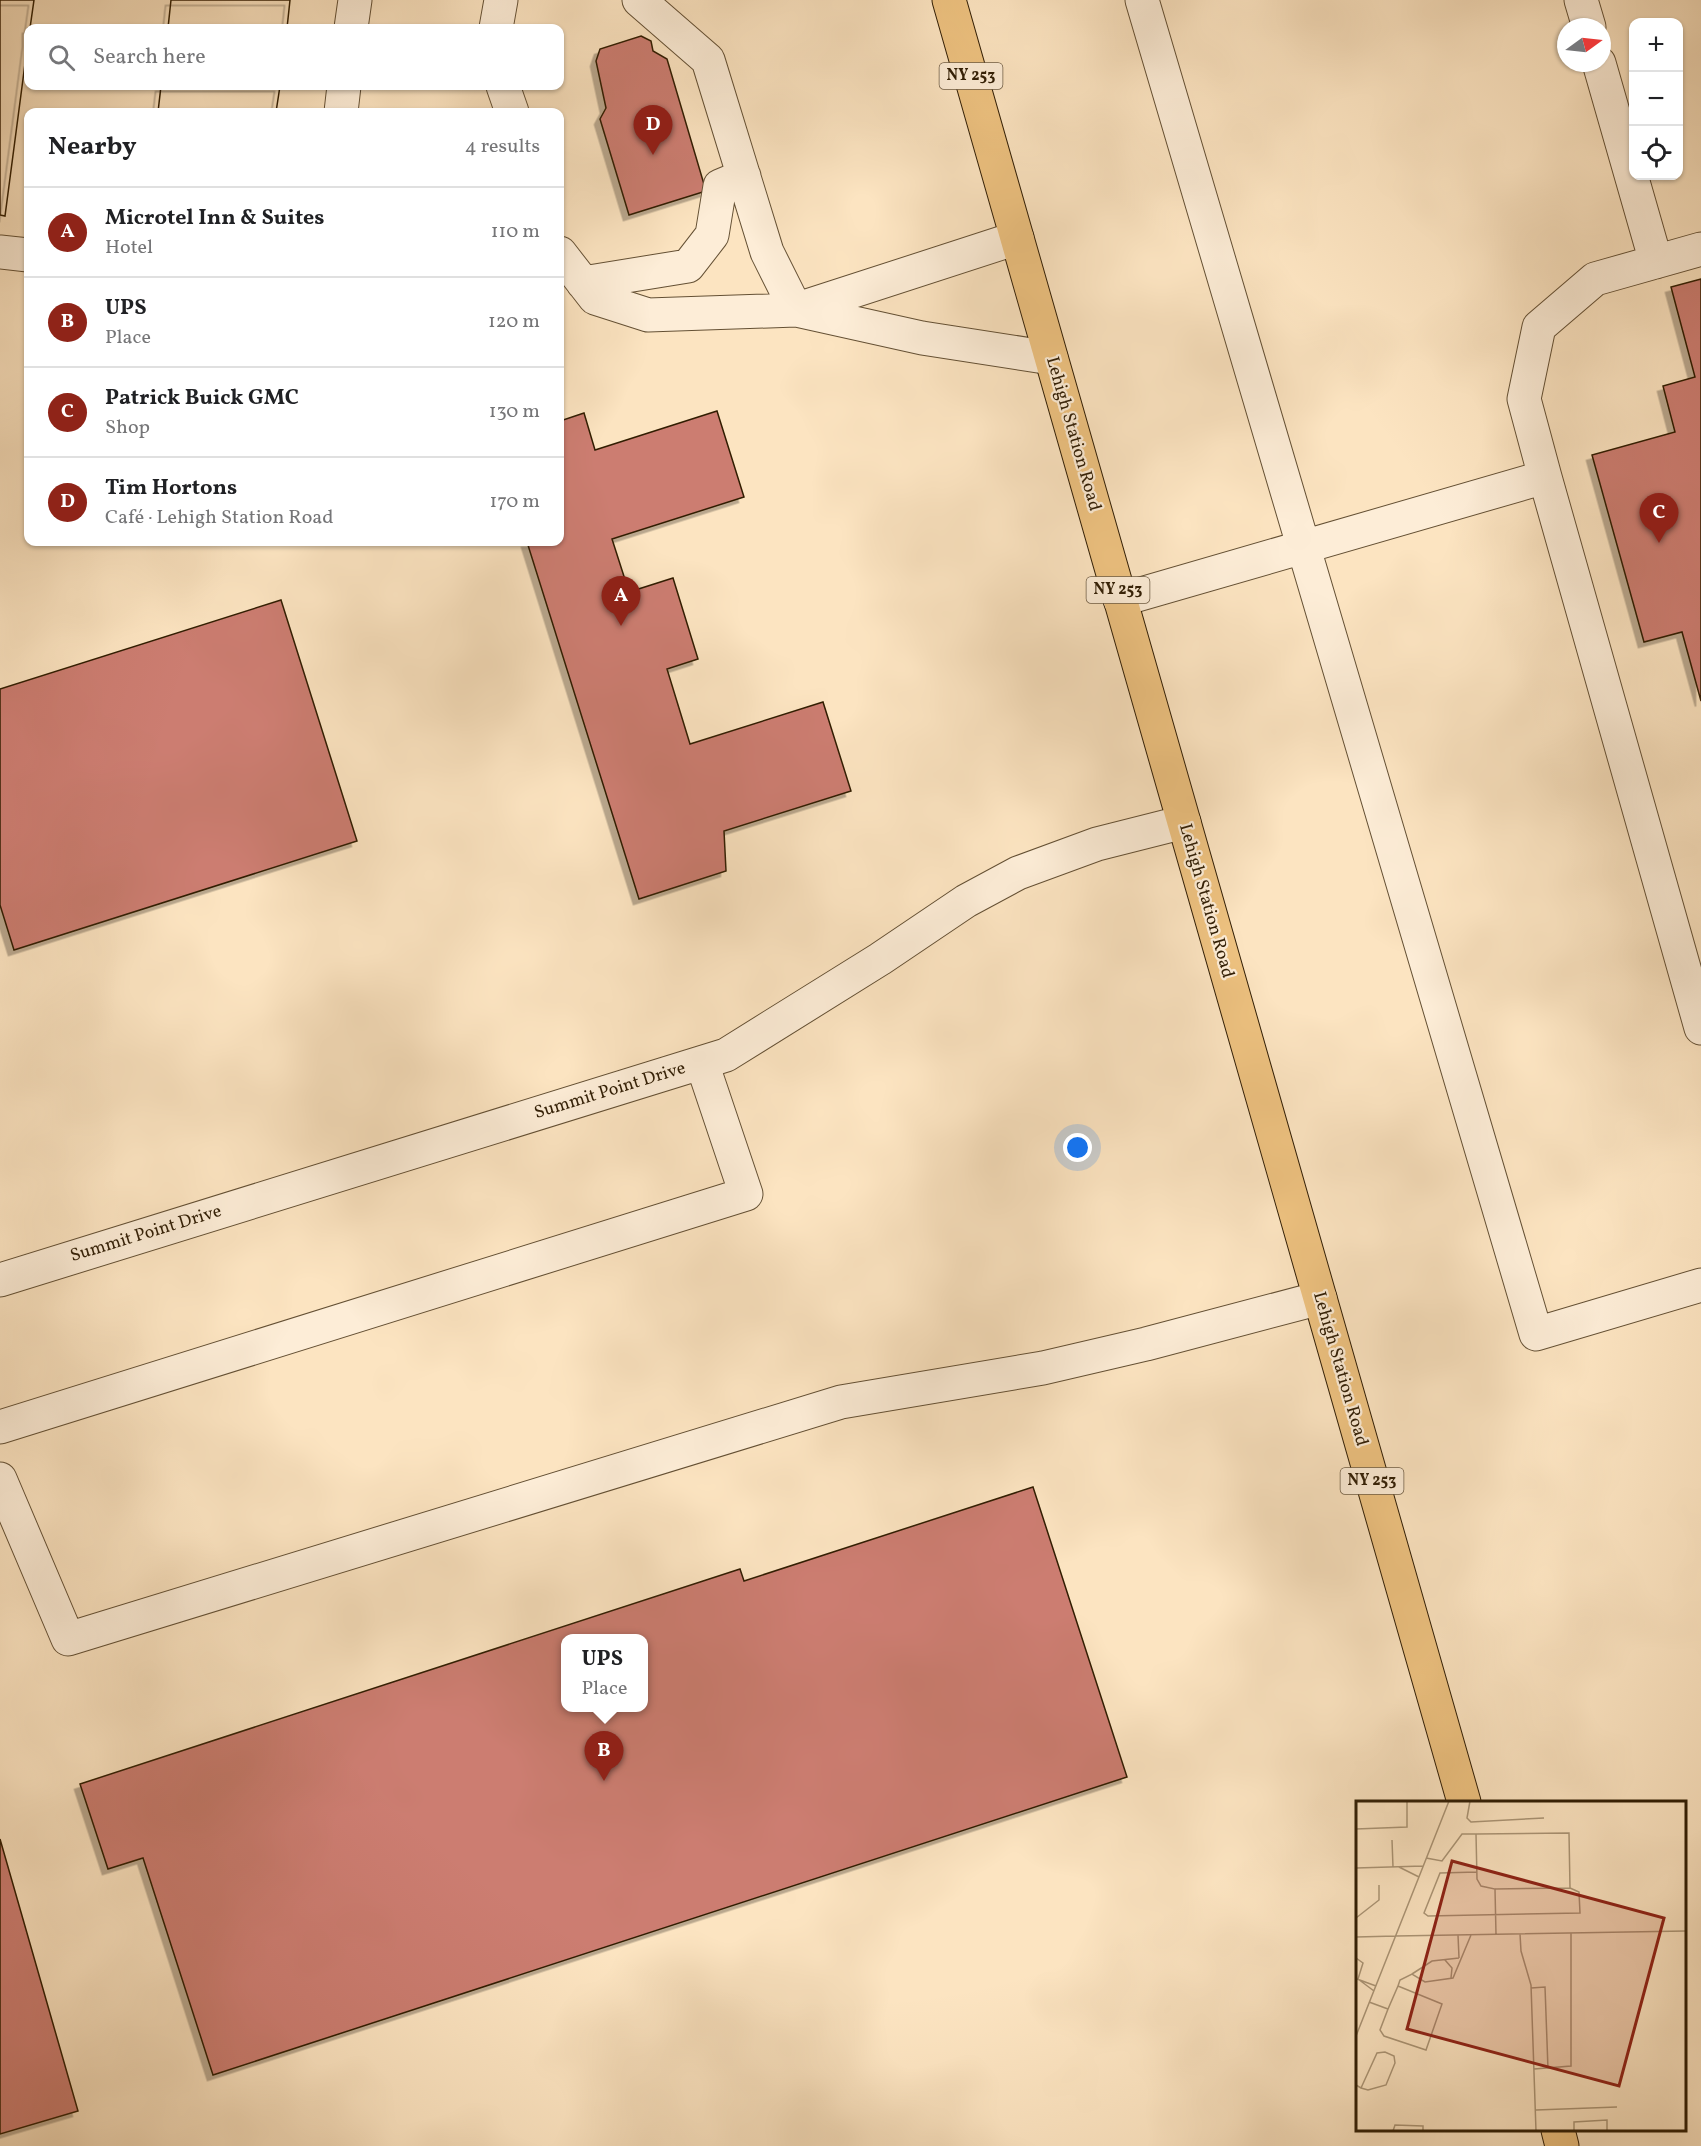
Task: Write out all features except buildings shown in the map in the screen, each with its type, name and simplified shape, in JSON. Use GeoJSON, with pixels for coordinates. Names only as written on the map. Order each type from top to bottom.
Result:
{"type":"FeatureCollection","features":[{"type":"Feature","properties":{"kind":"main road","name":"Lehigh Station Road"},"geometry":{"type":"LineString","coordinates":[[949,0],[1463,1801]]}},
{"type":"Feature","properties":{"kind":"main road"},"geometry":{"type":"LineString","coordinates":[[1557,2131],[1562,2146]]}},
{"type":"Feature","properties":{"kind":"street"},"geometry":{"type":"LineString","coordinates":[[352,24],[355,0]]}},
{"type":"Feature","properties":{"kind":"street"},"geometry":{"type":"LineString","coordinates":[[497,24],[501,0]]}},
{"type":"Feature","properties":{"kind":"street"},"geometry":{"type":"LineString","coordinates":[[639,0],[708,60],[767,252],[796,310]]}},
{"type":"Feature","properties":{"kind":"street"},"geometry":{"type":"LineString","coordinates":[[1142,0],[1536,1334],[1701,1285]]}},
{"type":"Feature","properties":{"kind":"street"},"geometry":{"type":"LineString","coordinates":[[1581,0],[1586,18]]}},
{"type":"Feature","properties":{"kind":"street"},"geometry":{"type":"LineString","coordinates":[[1602,72],[1656,262]]}},
{"type":"Feature","properties":{"kind":"street"},"geometry":{"type":"LineString","coordinates":[[341,108],[344,90]]}},
{"type":"Feature","properties":{"kind":"street"},"geometry":{"type":"LineString","coordinates":[[504,90],[511,108]]}},
{"type":"Feature","properties":{"kind":"street"},"geometry":{"type":"LineString","coordinates":[[583,283],[688,266],[712,236],[720,186],[744,176]]}},
{"type":"Feature","properties":{"kind":"street"},"geometry":{"type":"LineString","coordinates":[[796,310],[1017,238]]}},
{"type":"Feature","properties":{"kind":"street"},"geometry":{"type":"LineString","coordinates":[[1701,249],[1595,279],[1539,327],[1524,399],[1701,1028]]}},
{"type":"Feature","properties":{"kind":"street"},"geometry":{"type":"LineString","coordinates":[[0,252],[24,255]]}},
{"type":"Feature","properties":{"kind":"street"},"geometry":{"type":"LineString","coordinates":[[564,258],[596,298],[648,315],[796,310],[922,338],[1051,358]]}},
{"type":"Feature","properties":{"kind":"street"},"geometry":{"type":"LineString","coordinates":[[1120,600],[1545,477]]}},
{"type":"Feature","properties":{"kind":"street","name":"Summit Point Drive"},"geometry":{"type":"LineString","coordinates":[[0,1280],[726,1055],[880,959],[966,900],[1018,873],[1096,844],[1184,822]]}},
{"type":"Feature","properties":{"kind":"street"},"geometry":{"type":"LineString","coordinates":[[0,1427],[746,1194],[702,1063]]}},
{"type":"Feature","properties":{"kind":"street"},"geometry":{"type":"LineString","coordinates":[[0,1479],[68,1639],[841,1402],[1043,1368],[1146,1344],[1320,1298]]}},
{"type":"Feature","properties":{"kind":"place","name":"Tim Hortons"},"geometry":{"type":"Point","coordinates":[653,155]}},
{"type":"Feature","properties":{"kind":"place","name":"Patrick Buick GMC"},"geometry":{"type":"Point","coordinates":[1659,543]}},
{"type":"Feature","properties":{"kind":"place","name":"Microtel Inn & Suites"},"geometry":{"type":"Point","coordinates":[621,626]}},
{"type":"Feature","properties":{"kind":"place","name":"UPS"},"geometry":{"type":"Point","coordinates":[604,1781]}}]}
